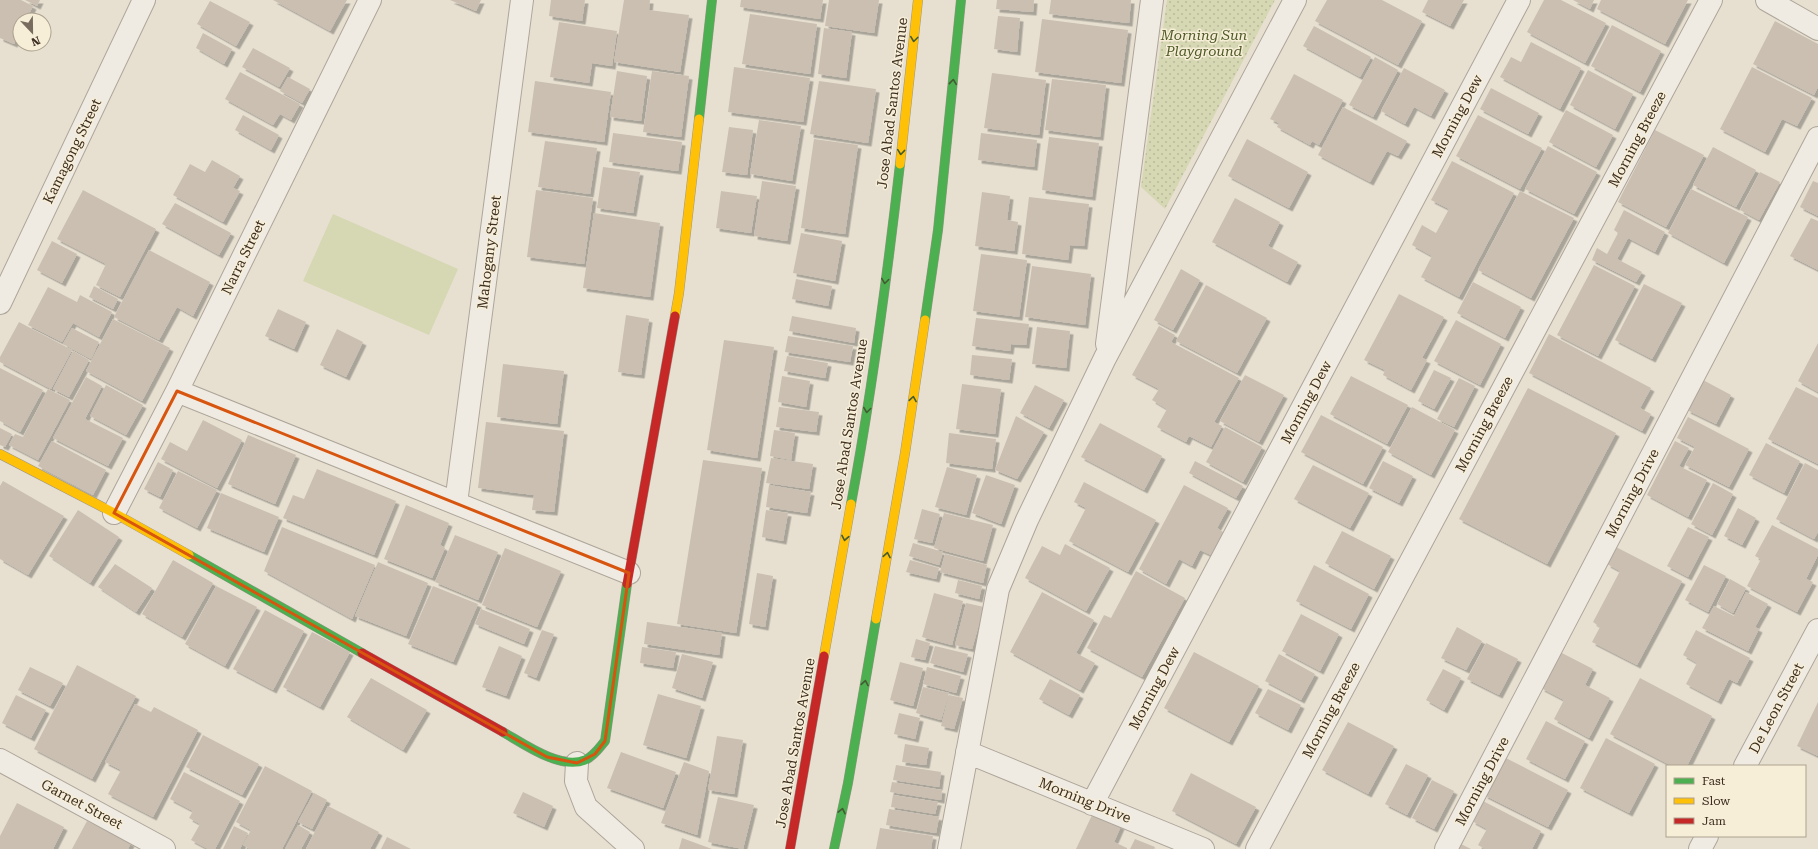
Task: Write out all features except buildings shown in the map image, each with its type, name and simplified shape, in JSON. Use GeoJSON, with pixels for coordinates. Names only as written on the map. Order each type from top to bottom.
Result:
{"type":"FeatureCollection","features":[{"type":"Feature","properties":{"kind":"main road"},"geometry":{"type":"LineString","coordinates":[[0,454],[114,513],[547,758],[577,764],[595,754],[605,741],[629,572],[679,293],[712,0]]}},
{"type":"Feature","properties":{"kind":"main road","name":"Jose Abad Santos Avenue"},"geometry":{"type":"LineString","coordinates":[[790,849],[864,434],[891,240],[918,0]]}},
{"type":"Feature","properties":{"kind":"main road"},"geometry":{"type":"LineString","coordinates":[[834,849],[849,775],[903,461],[935,253],[961,0]]}},
{"type":"Feature","properties":{"kind":"street","name":"Kamagong Street"},"geometry":{"type":"LineString","coordinates":[[0,303],[144,0]]}},
{"type":"Feature","properties":{"kind":"street","name":"Narra Street"},"geometry":{"type":"LineString","coordinates":[[114,513],[177,391],[370,0]]}},
{"type":"Feature","properties":{"kind":"street","name":"Mahogany Street"},"geometry":{"type":"LineString","coordinates":[[456,503],[522,0]]}},
{"type":"Feature","properties":{"kind":"street"},"geometry":{"type":"LineString","coordinates":[[1105,358],[1152,0]]}},
{"type":"Feature","properties":{"kind":"street"},"geometry":{"type":"LineString","coordinates":[[948,849],[998,589],[1027,520],[1105,358],[1295,0]]}},
{"type":"Feature","properties":{"kind":"street","name":"Morning Dew"},"geometry":{"type":"LineString","coordinates":[[1092,804],[1519,0]]}},
{"type":"Feature","properties":{"kind":"street","name":"Morning Breeze"},"geometry":{"type":"LineString","coordinates":[[1258,849],[1711,0]]}},
{"type":"Feature","properties":{"kind":"street"},"geometry":{"type":"LineString","coordinates":[[1767,0],[1818,29]]}},
{"type":"Feature","properties":{"kind":"street","name":"Morning Drive"},"geometry":{"type":"LineString","coordinates":[[1446,849],[1818,138]]}},
{"type":"Feature","properties":{"kind":"street"},"geometry":{"type":"LineString","coordinates":[[177,391],[629,572]]}},
{"type":"Feature","properties":{"kind":"street","name":"De Leon Street"},"geometry":{"type":"LineString","coordinates":[[1746,765],[1818,630]]}},
{"type":"Feature","properties":{"kind":"street","name":"Morning Drive"},"geometry":{"type":"LineString","coordinates":[[967,752],[1203,849]]}},
{"type":"Feature","properties":{"kind":"street","name":"Garnet Street"},"geometry":{"type":"LineString","coordinates":[[0,760],[164,849]]}},
{"type":"Feature","properties":{"kind":"street"},"geometry":{"type":"LineString","coordinates":[[577,764],[576,781],[586,807],[634,849]]}},
{"type":"Feature","properties":{"kind":"street"},"geometry":{"type":"LineString","coordinates":[[1700,849],[1706,837]]}},
{"type":"Feature","properties":{"kind":"highlighted area"},"geometry":{"type":"Polygon","coordinates":[[[177,391],[629,573],[605,741],[595,754],[577,763],[547,757],[114,513],[177,391]]]}},
{"type":"Feature","properties":{"kind":"green space","name":"Morning Sun Playground"},"geometry":{"type":"Polygon","coordinates":[[[1167,0],[1275,0],[1165,209],[1141,187],[1167,0]]]}},
{"type":"Feature","properties":{"kind":"green space"},"geometry":{"type":"Polygon","coordinates":[[[333,214],[458,269],[429,335],[303,281],[333,214]]]}},
{"type":"Feature","properties":{"kind":"traffic: fast"},"geometry":{"type":"LineString","coordinates":[[699,119],[712,0]]}},
{"type":"Feature","properties":{"kind":"traffic: fast"},"geometry":{"type":"LineString","coordinates":[[925,320],[938,230],[961,0]]}},
{"type":"Feature","properties":{"kind":"traffic: fast"},"geometry":{"type":"LineString","coordinates":[[851,504],[866,420],[890,249],[900,164]]}},
{"type":"Feature","properties":{"kind":"traffic: fast"},"geometry":{"type":"LineString","coordinates":[[189,555],[362,653]]}},
{"type":"Feature","properties":{"kind":"traffic: fast"},"geometry":{"type":"LineString","coordinates":[[503,732],[542,754],[565,762],[585,760],[591,756],[605,741],[627,584]]}},
{"type":"Feature","properties":{"kind":"traffic: fast"},"geometry":{"type":"LineString","coordinates":[[834,849],[848,783],[876,619]]}},
{"type":"Feature","properties":{"kind":"traffic: slow"},"geometry":{"type":"LineString","coordinates":[[900,164],[918,0]]}},
{"type":"Feature","properties":{"kind":"traffic: slow"},"geometry":{"type":"LineString","coordinates":[[675,316],[699,119]]}},
{"type":"Feature","properties":{"kind":"traffic: slow"},"geometry":{"type":"LineString","coordinates":[[876,619],[905,453],[925,320]]}},
{"type":"Feature","properties":{"kind":"traffic: slow"},"geometry":{"type":"LineString","coordinates":[[0,454],[114,513],[189,555]]}},
{"type":"Feature","properties":{"kind":"traffic: slow"},"geometry":{"type":"LineString","coordinates":[[824,656],[851,504]]}},
{"type":"Feature","properties":{"kind":"traffic: jam"},"geometry":{"type":"LineString","coordinates":[[627,584],[675,316]]}},
{"type":"Feature","properties":{"kind":"traffic: jam"},"geometry":{"type":"LineString","coordinates":[[362,653],[503,732]]}},
{"type":"Feature","properties":{"kind":"traffic: jam"},"geometry":{"type":"LineString","coordinates":[[790,849],[824,656]]}}]}
